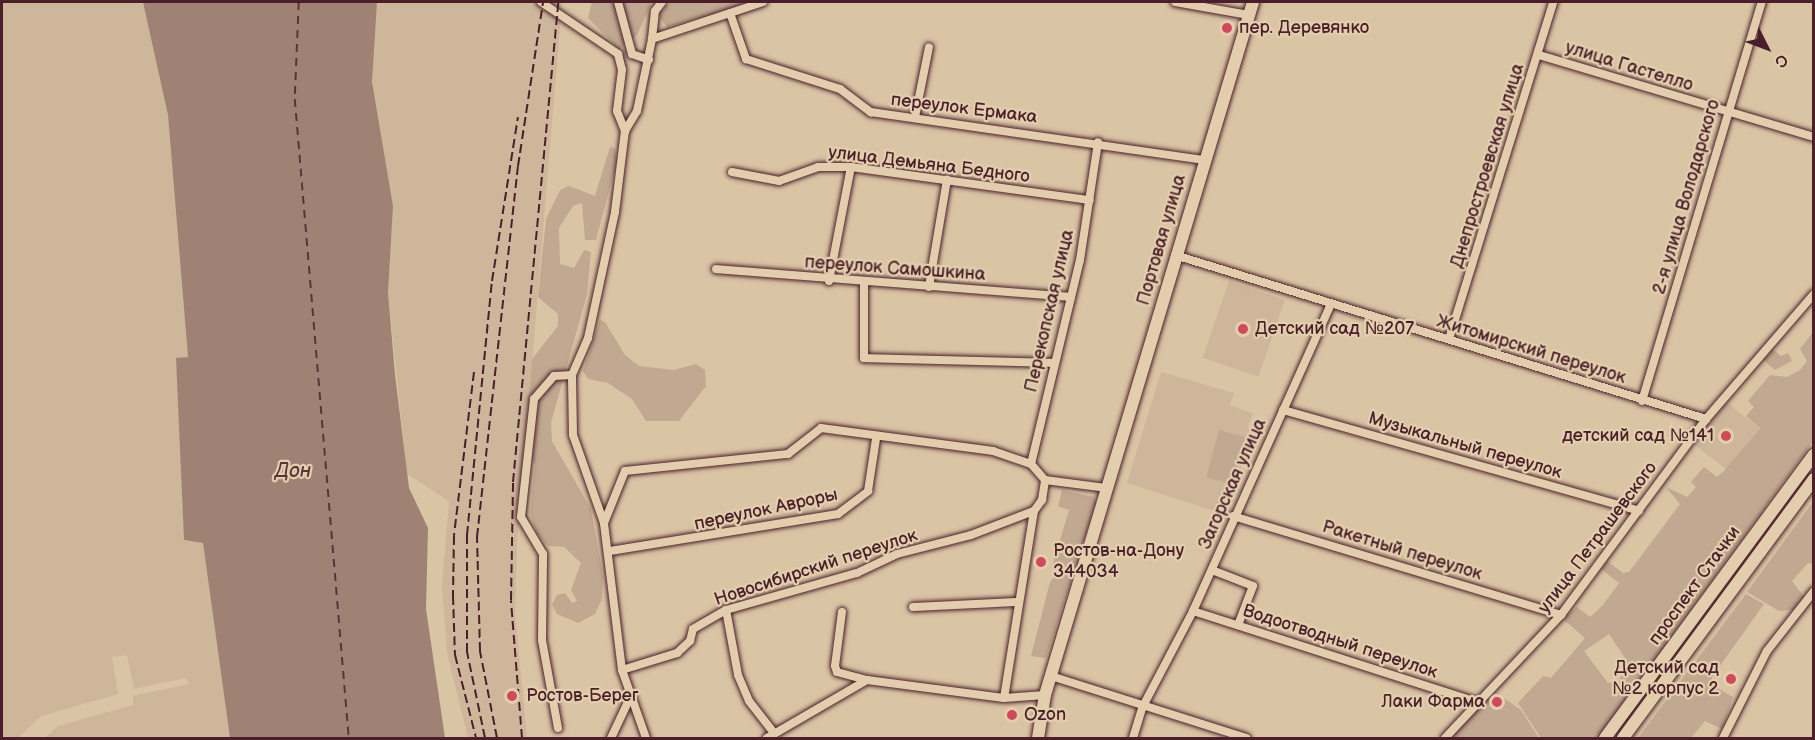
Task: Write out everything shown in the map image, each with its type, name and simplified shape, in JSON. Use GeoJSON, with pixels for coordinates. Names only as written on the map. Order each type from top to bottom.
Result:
{"type":"FeatureCollection","features":[{"type":"Feature","properties":{"kind":"main road","name":"Портовая улица"},"geometry":{"type":"LineString","coordinates":[[1038,738],[1051,676],[1203,160],[1253,2]]}},
{"type":"Feature","properties":{"kind":"main road","name":"проспект Стачки"},"geometry":{"type":"LineString","coordinates":[[1605,738],[1814,455]]}},
{"type":"Feature","properties":{"kind":"main road","name":"проспект Стачки"},"geometry":{"type":"LineString","coordinates":[[1623,738],[1814,479]]}},
{"type":"Feature","properties":{"kind":"street"},"geometry":{"type":"LineString","coordinates":[[542,2],[618,54],[622,70],[617,111],[625,131]]}},
{"type":"Feature","properties":{"kind":"street"},"geometry":{"type":"LineString","coordinates":[[618,2],[632,54],[649,60]]}},
{"type":"Feature","properties":{"kind":"street"},"geometry":{"type":"LineString","coordinates":[[646,738],[629,700],[622,670],[610,551],[604,523],[573,435],[572,375],[588,338],[615,212],[625,131],[637,111],[654,36],[655,11],[662,2]]}},
{"type":"Feature","properties":{"kind":"street"},"geometry":{"type":"LineString","coordinates":[[654,36],[763,2]]}},
{"type":"Feature","properties":{"kind":"street"},"geometry":{"type":"LineString","coordinates":[[1175,2],[1249,15]]}},
{"type":"Feature","properties":{"kind":"street","name":"Днепростроевская улица"},"geometry":{"type":"LineString","coordinates":[[1449,339],[1539,55],[1553,2]]}},
{"type":"Feature","properties":{"kind":"street","name":"2-я улица Володарского"},"geometry":{"type":"LineString","coordinates":[[1642,401],[1762,2]]}},
{"type":"Feature","properties":{"kind":"street","name":"переулок Ермака"},"geometry":{"type":"LineString","coordinates":[[730,13],[746,59],[840,89],[871,112],[1098,142],[1203,160]]}},
{"type":"Feature","properties":{"kind":"street"},"geometry":{"type":"LineString","coordinates":[[915,117],[929,47]]}},
{"type":"Feature","properties":{"kind":"street","name":"улица Гастелло"},"geometry":{"type":"LineString","coordinates":[[1539,55],[1727,114],[1814,137]]}},
{"type":"Feature","properties":{"kind":"street","name":"Перекопская улица"},"geometry":{"type":"LineString","coordinates":[[1031,465],[1053,363],[1071,297],[1090,200],[1098,142]]}},
{"type":"Feature","properties":{"kind":"street","name":"улица Демьяна Бедного"},"geometry":{"type":"LineString","coordinates":[[732,172],[779,181],[818,167],[850,167],[1090,200]]}},
{"type":"Feature","properties":{"kind":"street"},"geometry":{"type":"LineString","coordinates":[[829,281],[850,167]]}},
{"type":"Feature","properties":{"kind":"street"},"geometry":{"type":"LineString","coordinates":[[929,287],[947,180]]}},
{"type":"Feature","properties":{"kind":"street","name":"Житомирский переулок"},"geometry":{"type":"LineString","coordinates":[[1175,255],[1330,306],[1449,339],[1642,401],[1706,418]]}},
{"type":"Feature","properties":{"kind":"street","name":"переулок Самошкина"},"geometry":{"type":"LineString","coordinates":[[716,269],[864,284],[1071,297]]}},
{"type":"Feature","properties":{"kind":"street"},"geometry":{"type":"LineString","coordinates":[[864,284],[864,358],[1053,363]]}},
{"type":"Feature","properties":{"kind":"street","name":"улица Петрашевского"},"geometry":{"type":"LineString","coordinates":[[1445,738],[1561,615],[1706,418],[1814,294]]}},
{"type":"Feature","properties":{"kind":"street","name":"Загорская улица"},"geometry":{"type":"LineString","coordinates":[[1133,738],[1143,706],[1193,611],[1233,516],[1330,306]]}},
{"type":"Feature","properties":{"kind":"street"},"geometry":{"type":"LineString","coordinates":[[558,728],[542,640],[543,554],[521,517],[534,399],[554,376],[572,375]]}},
{"type":"Feature","properties":{"kind":"street","name":"Музыкальный переулок"},"geometry":{"type":"LineString","coordinates":[[1283,410],[1639,511]]}},
{"type":"Feature","properties":{"kind":"street"},"geometry":{"type":"LineString","coordinates":[[604,523],[625,471],[788,454],[821,428],[876,438],[993,451],[1031,465],[1045,480],[1107,488]]}},
{"type":"Feature","properties":{"kind":"street","name":"переулок Авроры"},"geometry":{"type":"LineString","coordinates":[[610,551],[838,514],[868,491],[876,438]]}},
{"type":"Feature","properties":{"kind":"street"},"geometry":{"type":"LineString","coordinates":[[1004,698],[1017,602],[1034,512],[1042,500],[1045,480]]}},
{"type":"Feature","properties":{"kind":"street","name":"Новосибирский переулок"},"geometry":{"type":"LineString","coordinates":[[622,670],[677,653],[690,641],[693,629],[726,610],[857,573],[897,554],[971,535],[1034,512]]}},
{"type":"Feature","properties":{"kind":"street","name":"Ракетный переулок"},"geometry":{"type":"LineString","coordinates":[[1233,516],[1561,615]]}},
{"type":"Feature","properties":{"kind":"street"},"geometry":{"type":"LineString","coordinates":[[1212,570],[1252,586],[1238,625]]}},
{"type":"Feature","properties":{"kind":"street"},"geometry":{"type":"LineString","coordinates":[[1723,738],[1767,651],[1814,591]]}},
{"type":"Feature","properties":{"kind":"street"},"geometry":{"type":"LineString","coordinates":[[913,607],[1017,602]]}},
{"type":"Feature","properties":{"kind":"street"},"geometry":{"type":"LineString","coordinates":[[726,610],[738,675],[749,701],[771,736],[867,680]]}},
{"type":"Feature","properties":{"kind":"street","name":"Водоотводный переулок"},"geometry":{"type":"LineString","coordinates":[[1193,611],[1477,702]]}},
{"type":"Feature","properties":{"kind":"street"},"geometry":{"type":"LineString","coordinates":[[842,612],[835,666],[837,672],[867,680],[1004,698],[1046,695]]}},
{"type":"Feature","properties":{"kind":"street"},"geometry":{"type":"LineString","coordinates":[[1051,676],[1246,738]]}},
{"type":"Feature","properties":{"kind":"street"},"geometry":{"type":"LineString","coordinates":[[611,738],[629,700]]}},
{"type":"Feature","properties":{"kind":"shaded area"},"geometry":{"type":"Polygon","coordinates":[[[2,2],[143,2],[146,10],[168,115],[188,358],[177,358],[184,541],[203,542],[230,738],[45,738],[58,726],[133,705],[133,696],[189,684],[186,678],[134,689],[127,655],[112,657],[118,694],[41,716],[18,738],[2,738],[2,2]]]}},
{"type":"Feature","properties":{"kind":"shaded area"},"geometry":{"type":"Polygon","coordinates":[[[377,2],[562,2],[517,544],[515,614],[527,738],[468,738],[447,653],[442,585],[449,501],[407,474],[388,293],[393,205],[373,110],[372,27],[377,2]]]}},
{"type":"Feature","properties":{"kind":"shaded area"},"geometry":{"type":"Polygon","coordinates":[[[592,2],[652,2],[637,35],[619,49],[588,18],[592,2]]]}},
{"type":"Feature","properties":{"kind":"shaded area"},"geometry":{"type":"Polygon","coordinates":[[[670,2],[756,2],[667,27],[658,15],[670,2]]]}},
{"type":"Feature","properties":{"kind":"shaded area"},"geometry":{"type":"Polygon","coordinates":[[[610,147],[615,148],[617,161],[596,240],[585,240],[582,203],[573,206],[559,228],[560,264],[574,268],[584,250],[591,252],[587,294],[551,423],[552,441],[591,509],[603,576],[602,599],[595,614],[578,623],[557,614],[552,605],[557,595],[565,593],[572,603],[577,601],[571,590],[581,563],[564,547],[548,546],[537,533],[530,514],[535,464],[525,450],[532,359],[558,326],[558,314],[538,297],[546,219],[560,190],[569,186],[595,196],[610,147]]]}},
{"type":"Feature","properties":{"kind":"shaded area","name":"Детский сад №207"},"geometry":{"type":"Polygon","coordinates":[[[1229,281],[1285,300],[1258,377],[1203,358],[1229,281]]]}},
{"type":"Feature","properties":{"kind":"shaded area"},"geometry":{"type":"Polygon","coordinates":[[[600,320],[605,322],[625,355],[639,366],[674,370],[696,364],[705,370],[706,386],[679,421],[646,421],[632,399],[608,383],[588,379],[583,371],[600,320]]]}},
{"type":"Feature","properties":{"kind":"shaded area"},"geometry":{"type":"Polygon","coordinates":[[[1813,332],[1813,441],[1598,738],[1541,738],[1518,703],[1543,676],[1551,678],[1585,638],[1563,619],[1577,607],[1590,617],[1603,605],[1619,583],[1601,569],[1607,561],[1623,573],[1629,572],[1680,504],[1666,487],[1687,497],[1696,487],[1691,482],[1704,467],[1717,477],[1724,471],[1760,428],[1746,416],[1754,407],[1748,401],[1770,375],[1787,377],[1800,370],[1807,361],[1800,349],[1813,332]],[[1609,634],[1584,651],[1608,683],[1619,681],[1627,661],[1609,634]]]}},
{"type":"Feature","properties":{"kind":"shaded area"},"geometry":{"type":"Polygon","coordinates":[[[1770,347],[1781,356],[1788,353],[1792,361],[1775,370],[1761,358],[1770,347]]]}},
{"type":"Feature","properties":{"kind":"shaded area"},"geometry":{"type":"Polygon","coordinates":[[[1161,372],[1234,393],[1230,405],[1253,414],[1247,428],[1257,432],[1221,513],[1127,483],[1161,372]]]}},
{"type":"Feature","properties":{"kind":"shaded area","name":"детский сад №141"},"geometry":{"type":"Polygon","coordinates":[[[1726,402],[1759,428],[1726,470],[1693,444],[1726,402]]]}},
{"type":"Feature","properties":{"kind":"shaded area"},"geometry":{"type":"Polygon","coordinates":[[[1219,430],[1245,437],[1232,484],[1206,477],[1219,430]]]}},
{"type":"Feature","properties":{"kind":"shaded area"},"geometry":{"type":"Polygon","coordinates":[[[1062,490],[1094,497],[1096,502],[1046,658],[1031,656],[1050,582],[1059,570],[1052,567],[1069,510],[1058,506],[1062,490]]]}},
{"type":"Feature","properties":{"kind":"shaded area"},"geometry":{"type":"Polygon","coordinates":[[[1813,502],[1813,564],[1808,563],[1792,581],[1805,598],[1795,610],[1779,611],[1747,592],[1813,502]]]}},
{"type":"Feature","properties":{"kind":"shaded area"},"geometry":{"type":"Polygon","coordinates":[[[1746,594],[1764,604],[1712,677],[1714,686],[1733,697],[1722,729],[1705,721],[1691,738],[1638,738],[1746,594]]]}},
{"type":"Feature","properties":{"kind":"shaded area"},"geometry":{"type":"Polygon","coordinates":[[[1498,694],[1521,710],[1539,738],[1449,738],[1480,702],[1486,705],[1487,697],[1498,694]]]}},
{"type":"Feature","properties":{"kind":"water","name":"Дон"},"geometry":{"type":"Polygon","coordinates":[[[143,2],[377,2],[372,82],[393,206],[388,293],[395,375],[409,488],[428,528],[426,609],[445,738],[230,738],[203,543],[184,540],[176,358],[188,357],[168,115],[143,2]]]}},
{"type":"Feature","properties":{"kind":"ferry route"},"geometry":{"type":"LineString","coordinates":[[299,2],[295,99],[349,738]]}},
{"type":"Feature","properties":{"kind":"railway"},"geometry":{"type":"LineString","coordinates":[[497,738],[480,651],[477,537],[518,166],[543,2]]}},
{"type":"Feature","properties":{"kind":"railway"},"geometry":{"type":"LineString","coordinates":[[522,738],[511,600],[513,482],[558,2]]}},
{"type":"Feature","properties":{"kind":"railway"},"geometry":{"type":"LineString","coordinates":[[485,738],[467,652],[467,535],[492,281],[518,117]]}},
{"type":"Feature","properties":{"kind":"railway"},"geometry":{"type":"LineString","coordinates":[[474,372],[454,536],[453,596],[455,655],[476,738]]}},
{"type":"Feature","properties":{"kind":"place","name":"пер. Деревянко"},"geometry":{"type":"Point","coordinates":[1227,28]}},
{"type":"Feature","properties":{"kind":"place","name":"Детский сад №207"},"geometry":{"type":"Point","coordinates":[1243,329]}},
{"type":"Feature","properties":{"kind":"place","name":"детский сад №141"},"geometry":{"type":"Point","coordinates":[1726,436]}},
{"type":"Feature","properties":{"kind":"place","name":"Ростов-на-Дону 344034"},"geometry":{"type":"Point","coordinates":[1041,562]}},
{"type":"Feature","properties":{"kind":"place","name":"Детский сад №2 корпус 2"},"geometry":{"type":"Point","coordinates":[1731,679]}},
{"type":"Feature","properties":{"kind":"place","name":"Ростов-Берег"},"geometry":{"type":"Point","coordinates":[512,696]}},
{"type":"Feature","properties":{"kind":"place","name":"Лаки Фарма"},"geometry":{"type":"Point","coordinates":[1497,702]}},
{"type":"Feature","properties":{"kind":"place","name":"Ozon"},"geometry":{"type":"Point","coordinates":[1012,715]}}]}
